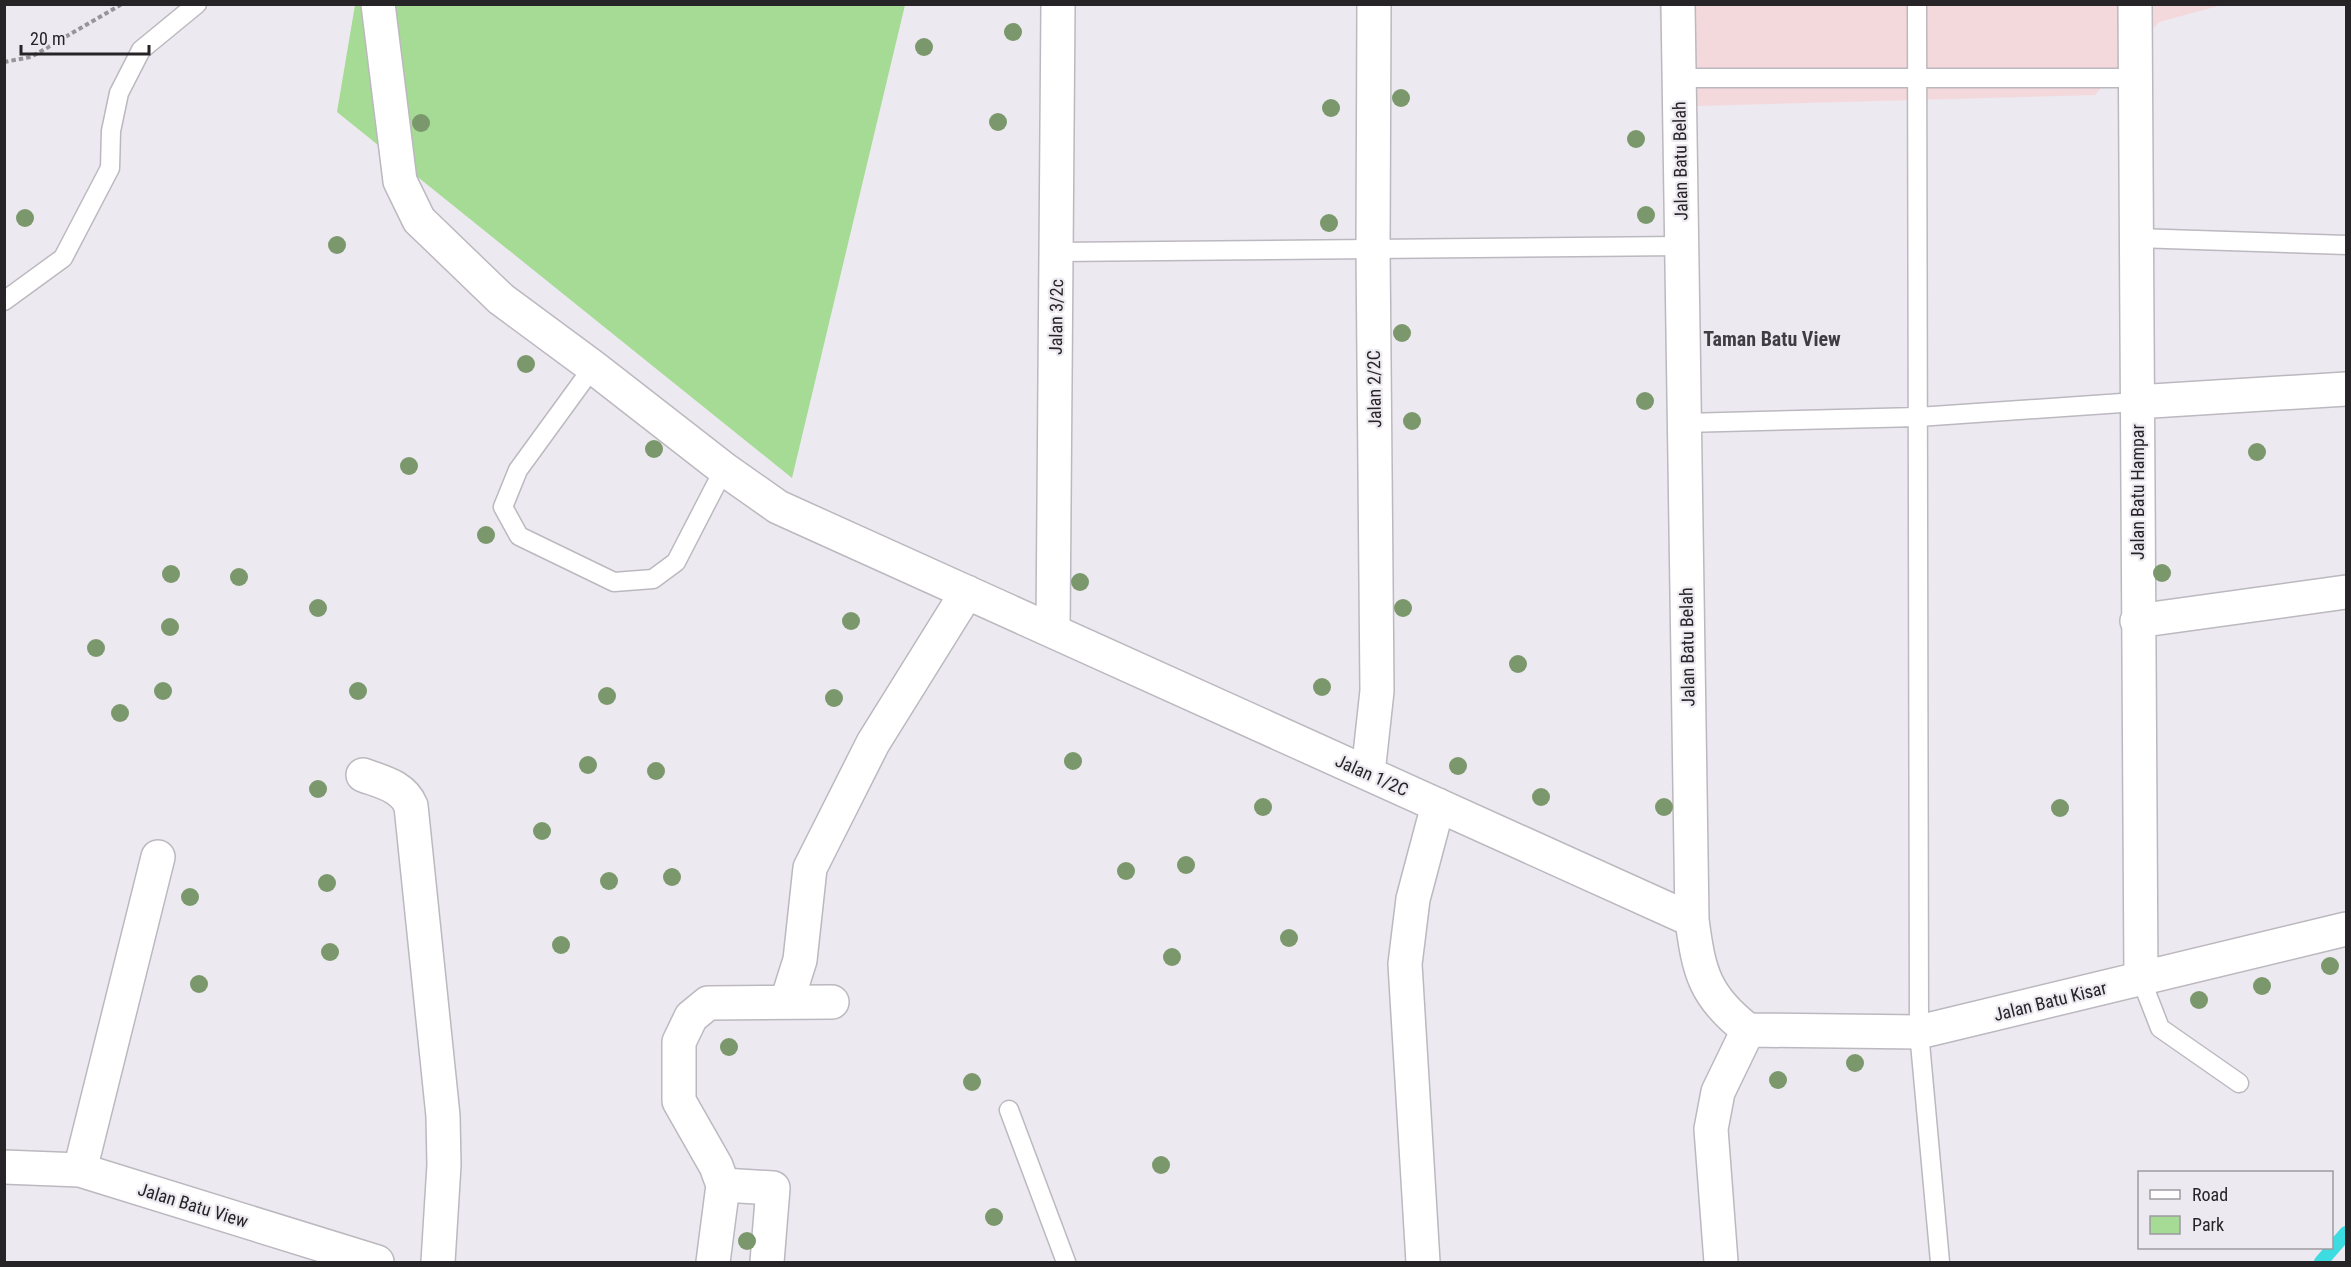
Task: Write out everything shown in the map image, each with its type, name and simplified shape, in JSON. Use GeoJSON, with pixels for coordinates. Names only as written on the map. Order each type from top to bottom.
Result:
{"type":"FeatureCollection","features":[{"type":"Feature","properties":{"kind":"street"},"geometry":{"type":"LineString","coordinates":[[378,4],[400,181],[419,220],[501,299],[724,469]]}},
{"type":"Feature","properties":{"kind":"street","name":"Jalan 3/2c"},"geometry":{"type":"LineString","coordinates":[[1053,630],[1058,4]]}},
{"type":"Feature","properties":{"kind":"street","name":"Jalan 2/2C"},"geometry":{"type":"LineString","coordinates":[[1368,773],[1377,691],[1373,249],[1374,4]]}},
{"type":"Feature","properties":{"kind":"street","name":"Jalan Batu Belah"},"geometry":{"type":"LineString","coordinates":[[1678,4],[1692,920],[1697,955],[1710,993],[1729,1016],[1748,1030]]}},
{"type":"Feature","properties":{"kind":"street","name":"Jalan Batu Hampar"},"geometry":{"type":"LineString","coordinates":[[2135,4],[2141,979]]}},
{"type":"Feature","properties":{"kind":"street"},"geometry":{"type":"LineString","coordinates":[[2136,402],[2346,389]]}},
{"type":"Feature","properties":{"kind":"street","name":"Jalan 1/2C"},"geometry":{"type":"LineString","coordinates":[[724,469],[778,507],[1692,920]]}},
{"type":"Feature","properties":{"kind":"street"},"geometry":{"type":"LineString","coordinates":[[787,1001],[800,960],[810,868],[873,743],[967,592]]}},
{"type":"Feature","properties":{"kind":"street"},"geometry":{"type":"LineString","coordinates":[[2137,621],[2346,592]]}},
{"type":"Feature","properties":{"kind":"street"},"geometry":{"type":"LineString","coordinates":[[363,775],[398,788],[407,795],[411,806],[444,1142],[438,1263]]}},
{"type":"Feature","properties":{"kind":"street"},"geometry":{"type":"LineString","coordinates":[[1423,1263],[1405,964],[1413,899],[1438,805]]}},
{"type":"Feature","properties":{"kind":"street"},"geometry":{"type":"LineString","coordinates":[[80,1170],[158,857]]}},
{"type":"Feature","properties":{"kind":"street","name":"Jalan Batu Kisar"},"geometry":{"type":"LineString","coordinates":[[1748,1030],[1919,1032],[2346,929]]}},
{"type":"Feature","properties":{"kind":"street"},"geometry":{"type":"LineString","coordinates":[[713,1263],[723,1185],[716,1166],[679,1101],[679,1042],[691,1017],[708,1004],[832,1002]]}},
{"type":"Feature","properties":{"kind":"street"},"geometry":{"type":"LineString","coordinates":[[1721,1263],[1711,1130],[1718,1092],[1748,1030]]}},
{"type":"Feature","properties":{"kind":"street","name":"Jalan Batu View"},"geometry":{"type":"LineString","coordinates":[[4,1167],[80,1170],[377,1263]]}},
{"type":"Feature","properties":{"kind":"street"},"geometry":{"type":"LineString","coordinates":[[723,1185],[773,1188],[766,1263]]}},
{"type":"Feature","properties":{"kind":"lane"},"geometry":{"type":"LineString","coordinates":[[4,301],[63,258],[110,168],[111,131],[118,93],[141,50],[197,4]]}},
{"type":"Feature","properties":{"kind":"lane"},"geometry":{"type":"LineString","coordinates":[[1917,4],[1919,1032],[1940,1263]]}},
{"type":"Feature","properties":{"kind":"lane"},"geometry":{"type":"LineString","coordinates":[[1679,78],[2135,78]]}},
{"type":"Feature","properties":{"kind":"lane"},"geometry":{"type":"LineString","coordinates":[[2136,238],[2346,245]]}},
{"type":"Feature","properties":{"kind":"lane"},"geometry":{"type":"LineString","coordinates":[[1056,252],[1681,246]]}},
{"type":"Feature","properties":{"kind":"lane"},"geometry":{"type":"LineString","coordinates":[[593,367],[518,470],[503,507],[519,536],[614,582],[653,579],[676,562],[724,469]]}},
{"type":"Feature","properties":{"kind":"lane"},"geometry":{"type":"LineString","coordinates":[[1684,423],[1918,417],[2136,402]]}},
{"type":"Feature","properties":{"kind":"lane"},"geometry":{"type":"LineString","coordinates":[[2141,979],[2160,1028],[2240,1083]]}},
{"type":"Feature","properties":{"kind":"lane"},"geometry":{"type":"LineString","coordinates":[[1009,1110],[1066,1263]]}},
{"type":"Feature","properties":{"kind":"path"},"geometry":{"type":"LineString","coordinates":[[4,62],[31,57],[122,4]]}},
{"type":"Feature","properties":{"kind":"shaded area"},"geometry":{"type":"Polygon","coordinates":[[[1659,5],[2222,5],[2159,22],[2095,95],[1664,107],[1659,5]]]}},
{"type":"Feature","properties":{"kind":"green space"},"geometry":{"type":"Polygon","coordinates":[[[355,5],[905,5],[792,478],[337,112],[355,5]]]}},
{"type":"Feature","properties":{"kind":"waterway"},"geometry":{"type":"LineString","coordinates":[[2333,1248],[2346,1233]]}},
{"type":"Feature","properties":{"kind":"waterway"},"geometry":{"type":"LineString","coordinates":[[2321,1262],[2332,1249]]}},
{"type":"Feature","properties":{"kind":"district","name":"Taman Batu View"},"geometry":{"type":"Point","coordinates":[1772,339]}}]}
